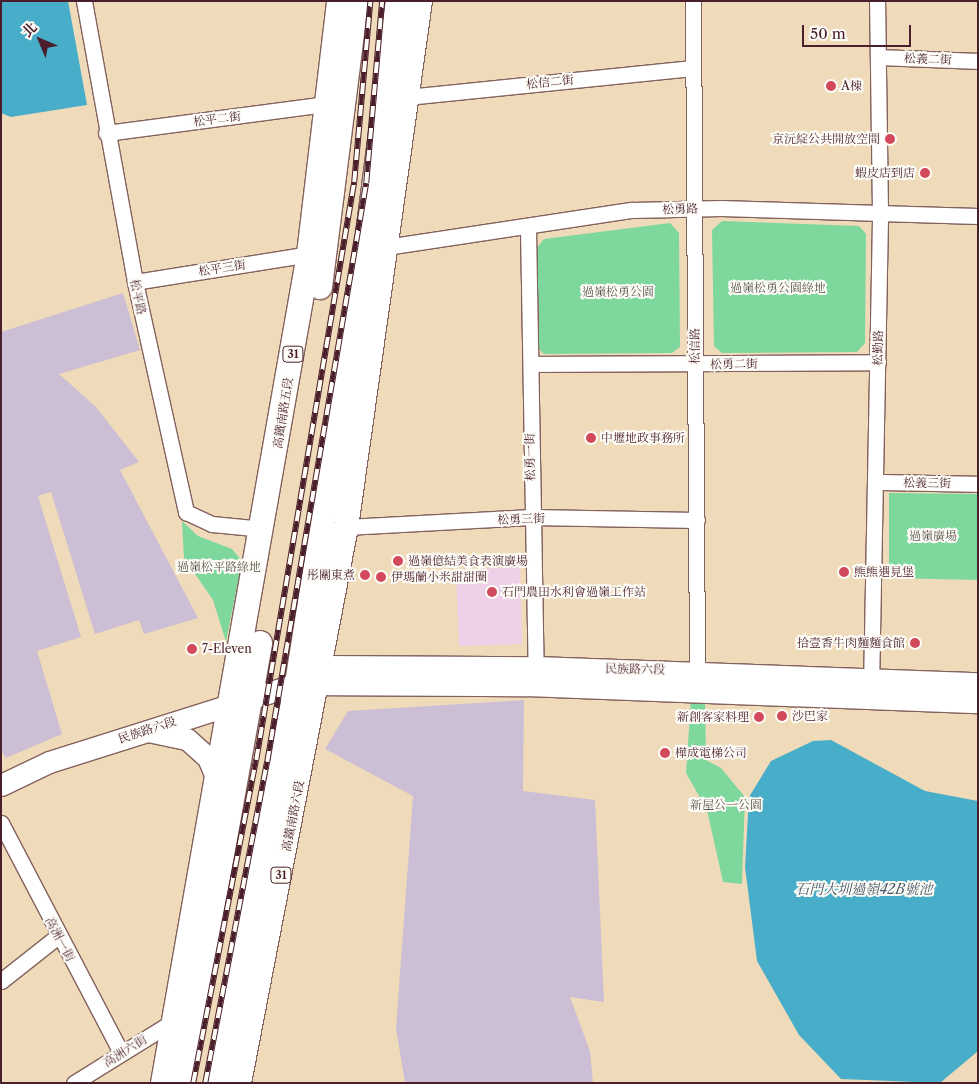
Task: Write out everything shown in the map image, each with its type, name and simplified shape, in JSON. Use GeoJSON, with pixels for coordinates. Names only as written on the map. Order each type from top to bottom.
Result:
{"type":"FeatureCollection","features":[{"type":"Feature","properties":{"kind":"main road","name":"高鐵南路五段"},"geometry":{"type":"LineString","coordinates":[[241,699],[264,529],[309,254],[328,104],[338,1]]}},
{"type":"Feature","properties":{"kind":"main road","name":"高鐵南路五段"},"geometry":{"type":"LineString","coordinates":[[241,699],[328,242],[356,1]]}},
{"type":"Feature","properties":{"kind":"main road","name":"31"},"geometry":{"type":"LineString","coordinates":[[312,678],[398,1]]}},
{"type":"Feature","properties":{"kind":"main road","name":"31"},"geometry":{"type":"LineString","coordinates":[[312,678],[346,527],[420,1]]}},
{"type":"Feature","properties":{"kind":"main road","name":"民族路六段"},"geometry":{"type":"LineString","coordinates":[[1,785],[49,762],[241,699],[312,678],[536,676],[871,687],[978,684]]}},
{"type":"Feature","properties":{"kind":"main road","name":"高鐵南路六段"},"geometry":{"type":"LineString","coordinates":[[217,1083],[312,678]]}},
{"type":"Feature","properties":{"kind":"main road","name":"高鐵南路六段"},"geometry":{"type":"LineString","coordinates":[[239,1083],[312,678]]}},
{"type":"Feature","properties":{"kind":"main road","name":"民族路六段"},"geometry":{"type":"LineString","coordinates":[[871,687],[978,702]]}},
{"type":"Feature","properties":{"kind":"main road","name":"31"},"geometry":{"type":"LineString","coordinates":[[163,1083],[176,1019],[217,779],[241,699]]}},
{"type":"Feature","properties":{"kind":"main road","name":"31"},"geometry":{"type":"LineString","coordinates":[[181,1083],[241,699]]}},
{"type":"Feature","properties":{"kind":"main road"},"geometry":{"type":"LineString","coordinates":[[142,731],[187,739],[208,758],[217,779]]}},
{"type":"Feature","properties":{"kind":"street","name":"松平路"},"geometry":{"type":"LineString","coordinates":[[84,1],[106,133],[135,282],[186,512],[212,524],[264,529]]}},
{"type":"Feature","properties":{"kind":"street","name":"松信路"},"geometry":{"type":"LineString","coordinates":[[693,1],[697,680]]}},
{"type":"Feature","properties":{"kind":"street","name":"松勤路"},"geometry":{"type":"LineString","coordinates":[[871,687],[880,211],[878,1]]}},
{"type":"Feature","properties":{"kind":"street","name":"松義二街"},"geometry":{"type":"LineString","coordinates":[[879,57],[978,61]]}},
{"type":"Feature","properties":{"kind":"street","name":"松信二街"},"geometry":{"type":"LineString","coordinates":[[407,97],[693,68]]}},
{"type":"Feature","properties":{"kind":"street","name":"松平二街"},"geometry":{"type":"LineString","coordinates":[[106,133],[328,104]]}},
{"type":"Feature","properties":{"kind":"street","name":"松勇路"},"geometry":{"type":"LineString","coordinates":[[386,248],[528,228],[632,210],[695,208],[880,211],[978,216]]}},
{"type":"Feature","properties":{"kind":"street","name":"松勇一街"},"geometry":{"type":"LineString","coordinates":[[528,228],[531,364],[531,518],[536,676]]}},
{"type":"Feature","properties":{"kind":"street","name":"松平三街"},"geometry":{"type":"LineString","coordinates":[[135,282],[309,254]]}},
{"type":"Feature","properties":{"kind":"street","name":"松勇二街"},"geometry":{"type":"LineString","coordinates":[[531,364],[878,362]]}},
{"type":"Feature","properties":{"kind":"street","name":"松義三街"},"geometry":{"type":"LineString","coordinates":[[876,482],[978,484]]}},
{"type":"Feature","properties":{"kind":"street","name":"松勇三街"},"geometry":{"type":"LineString","coordinates":[[346,527],[531,518],[696,520]]}},
{"type":"Feature","properties":{"kind":"street","name":"高洲一街"},"geometry":{"type":"LineString","coordinates":[[1,823],[58,936],[121,1053]]}},
{"type":"Feature","properties":{"kind":"street"},"geometry":{"type":"LineString","coordinates":[[1,981],[58,936]]}},
{"type":"Feature","properties":{"kind":"street","name":"高洲六街"},"geometry":{"type":"LineString","coordinates":[[74,1083],[176,1019]]}},
{"type":"Feature","properties":{"kind":"shaded area"},"geometry":{"type":"Polygon","coordinates":[[[123,293],[140,350],[59,374],[96,407],[139,462],[120,470],[198,618],[144,634],[139,620],[95,634],[51,492],[38,496],[81,637],[37,651],[62,734],[6,758],[1,750],[1,332],[123,293]]]}},
{"type":"Feature","properties":{"kind":"shaded area"},"geometry":{"type":"Polygon","coordinates":[[[520,567],[522,644],[459,646],[456,570],[520,567]]]}},
{"type":"Feature","properties":{"kind":"shaded area"},"geometry":{"type":"Polygon","coordinates":[[[524,700],[523,791],[595,800],[604,1002],[570,997],[590,1051],[593,1083],[405,1083],[396,1028],[413,796],[325,749],[348,711],[524,700]]]}},
{"type":"Feature","properties":{"kind":"green space","name":"過嶺松勇公園綠地"},"geometry":{"type":"Polygon","coordinates":[[[722,221],[859,226],[866,234],[865,343],[857,352],[722,353],[714,346],[712,230],[722,221]]]}},
{"type":"Feature","properties":{"kind":"green space","name":"過嶺松勇公園"},"geometry":{"type":"Polygon","coordinates":[[[670,223],[679,233],[680,347],[672,353],[544,354],[537,347],[536,249],[544,239],[670,223]]]}},
{"type":"Feature","properties":{"kind":"green space","name":"過嶺廣場"},"geometry":{"type":"Polygon","coordinates":[[[889,493],[978,494],[978,580],[889,578],[889,493]]]}},
{"type":"Feature","properties":{"kind":"green space","name":"過嶺松平路綠地"},"geometry":{"type":"Polygon","coordinates":[[[182,521],[198,536],[232,549],[242,561],[226,642],[213,600],[184,558],[182,521]]]}},
{"type":"Feature","properties":{"kind":"green space","name":"新屋公一公園"},"geometry":{"type":"Polygon","coordinates":[[[691,699],[705,700],[706,760],[721,768],[745,797],[742,884],[723,882],[707,810],[686,773],[691,699]]]}},
{"type":"Feature","properties":{"kind":"water"},"geometry":{"type":"Polygon","coordinates":[[[1,1],[68,1],[87,105],[11,117],[1,113],[1,1]]]}},
{"type":"Feature","properties":{"kind":"water","name":"石門大圳過嶺42B號池"},"geometry":{"type":"Polygon","coordinates":[[[831,740],[925,791],[978,801],[978,1051],[940,1083],[841,1079],[799,1035],[757,961],[745,867],[749,797],[771,761],[813,741],[831,740]]]}},
{"type":"Feature","properties":{"kind":"railway"},"geometry":{"type":"LineString","coordinates":[[193,1083],[256,760],[354,182],[370,1]]}},
{"type":"Feature","properties":{"kind":"railway"},"geometry":{"type":"LineString","coordinates":[[205,1083],[267,762],[366,183],[382,1]]}},
{"type":"Feature","properties":{"kind":"place","name":"A棟"},"geometry":{"type":"Point","coordinates":[831,86]}},
{"type":"Feature","properties":{"kind":"place","name":"京沅綻公共開放空間"},"geometry":{"type":"Point","coordinates":[890,139]}},
{"type":"Feature","properties":{"kind":"place","name":"蝦皮店到店"},"geometry":{"type":"Point","coordinates":[925,173]}},
{"type":"Feature","properties":{"kind":"place","name":"中壢地政事務所"},"geometry":{"type":"Point","coordinates":[591,438]}},
{"type":"Feature","properties":{"kind":"place","name":"過嶺億結美食表演廣場"},"geometry":{"type":"Point","coordinates":[398,561]}},
{"type":"Feature","properties":{"kind":"place","name":"熊熊遇見堡"},"geometry":{"type":"Point","coordinates":[844,572]}},
{"type":"Feature","properties":{"kind":"place","name":"彤關東煮"},"geometry":{"type":"Point","coordinates":[365,575]}},
{"type":"Feature","properties":{"kind":"place","name":"伊瑪蘭小米甜甜圈"},"geometry":{"type":"Point","coordinates":[381,577]}},
{"type":"Feature","properties":{"kind":"place","name":"石門農田水利會過嶺工作站"},"geometry":{"type":"Point","coordinates":[492,592]}},
{"type":"Feature","properties":{"kind":"place","name":"拾壹香牛肉麵麵食館"},"geometry":{"type":"Point","coordinates":[915,643]}},
{"type":"Feature","properties":{"kind":"place","name":"7-Eleven"},"geometry":{"type":"Point","coordinates":[192,649]}},
{"type":"Feature","properties":{"kind":"place","name":"沙巴家"},"geometry":{"type":"Point","coordinates":[782,716]}},
{"type":"Feature","properties":{"kind":"place","name":"新創客家料理"},"geometry":{"type":"Point","coordinates":[759,717]}},
{"type":"Feature","properties":{"kind":"place","name":"樺成電梯公司"},"geometry":{"type":"Point","coordinates":[665,753]}}]}
